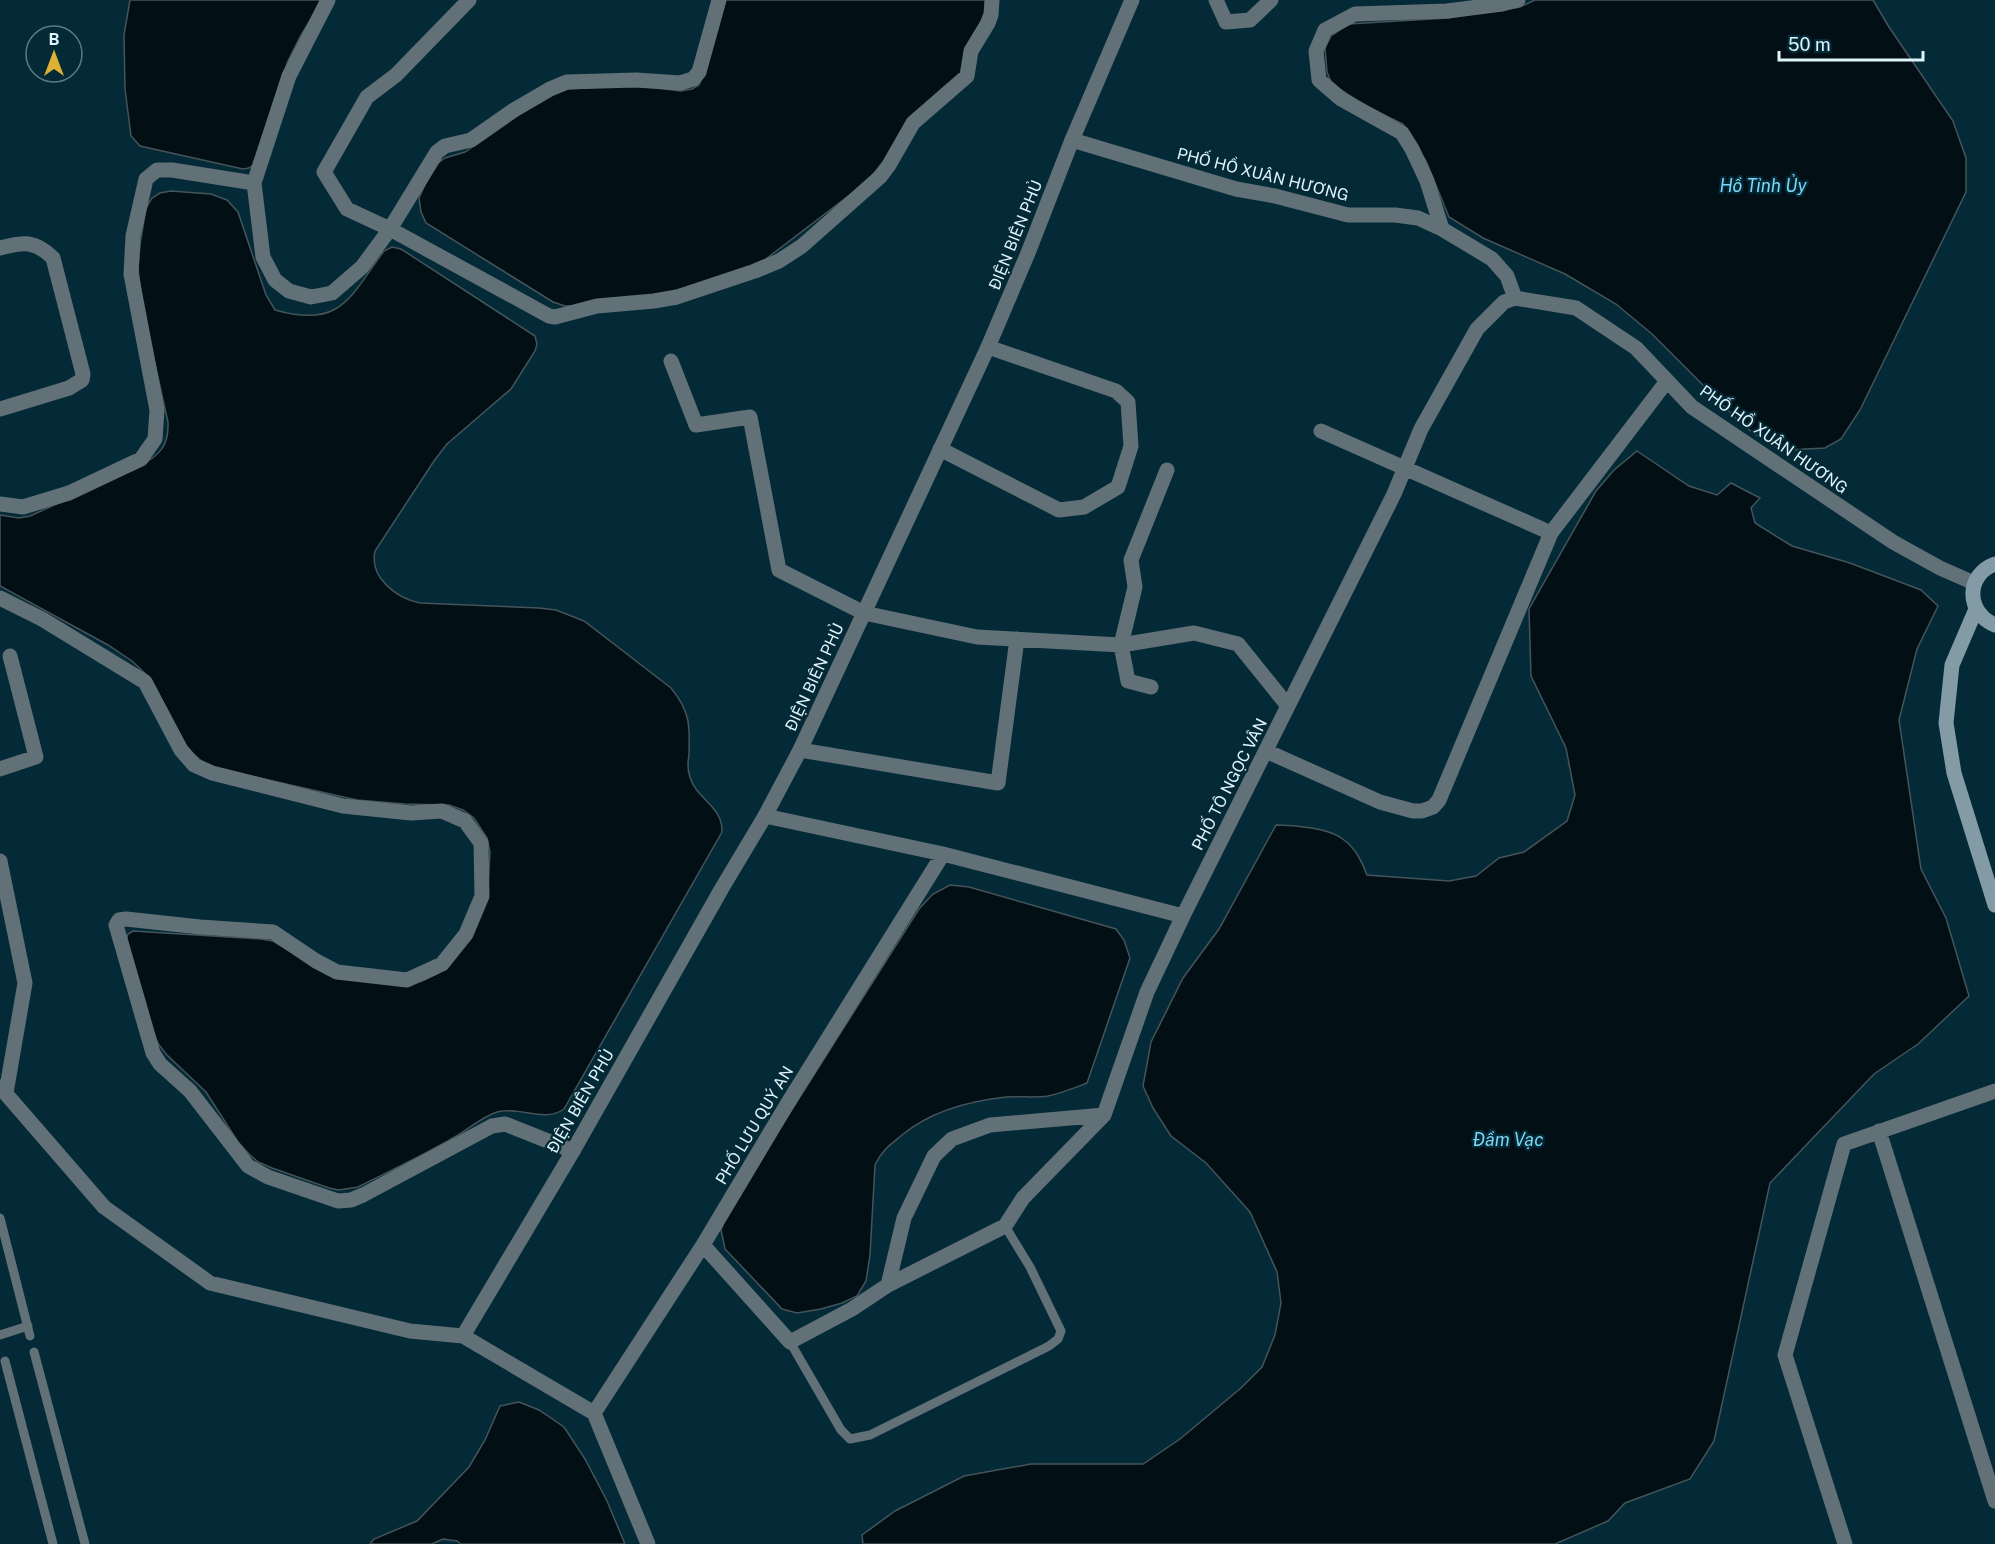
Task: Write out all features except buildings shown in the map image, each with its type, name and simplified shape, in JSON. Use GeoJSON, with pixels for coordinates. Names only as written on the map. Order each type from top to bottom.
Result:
{"type":"FeatureCollection","features":[{"type":"Feature","properties":{"kind":"main road"},"geometry":{"type":"LineString","coordinates":[[1995,564],[1981,572],[1974,583],[1972,596],[1976,609],[1985,620],[1995,625]]}},
{"type":"Feature","properties":{"kind":"main road"},"geometry":{"type":"LineString","coordinates":[[1976,609],[1968,623],[1952,665],[1946,723],[1954,773],[1995,906]]}},
{"type":"Feature","properties":{"kind":"street"},"geometry":{"type":"LineString","coordinates":[[328,0],[289,76],[254,183],[263,257],[275,280],[289,291],[311,297],[332,292],[362,267],[390,229],[437,152],[445,146],[471,140],[514,110],[567,82],[636,80],[680,83],[693,79],[699,72],[719,0]]}},
{"type":"Feature","properties":{"kind":"street"},"geometry":{"type":"LineString","coordinates":[[469,0],[396,75],[367,97],[324,172],[347,209],[390,229],[549,316],[555,317],[597,306],[654,302],[677,297],[755,271],[779,261],[802,246],[880,177],[913,123],[967,76],[971,51],[988,23],[993,0]]}},
{"type":"Feature","properties":{"kind":"street","name":"ĐIỆN BIÊN PHỦ"},"geometry":{"type":"LineString","coordinates":[[463,1336],[573,1151],[765,816],[800,750],[988,347],[1132,0]]}},
{"type":"Feature","properties":{"kind":"street"},"geometry":{"type":"LineString","coordinates":[[1216,0],[1226,22],[1250,20],[1271,0]]}},
{"type":"Feature","properties":{"kind":"street"},"geometry":{"type":"LineString","coordinates":[[1442,229],[1427,181],[1407,141],[1401,134],[1341,99],[1319,80],[1316,51],[1325,30],[1354,14],[1502,4],[1518,0]]}},
{"type":"Feature","properties":{"kind":"street","name":"PHỐ HỒ XUÂN HƯƠNG"},"geometry":{"type":"LineString","coordinates":[[1072,140],[1236,189],[1275,196],[1348,215],[1395,215],[1418,218],[1442,229],[1492,259],[1507,276],[1515,298],[1576,308],[1636,348],[1692,407],[1893,542],[1940,568],[1974,583]]}},
{"type":"Feature","properties":{"kind":"street"},"geometry":{"type":"LineString","coordinates":[[0,504],[23,507],[69,493],[141,459],[155,439],[157,410],[131,273],[133,236],[146,180],[157,170],[172,170],[254,183]]}},
{"type":"Feature","properties":{"kind":"street"},"geometry":{"type":"LineString","coordinates":[[0,248],[24,242],[43,248],[53,258],[83,374],[82,380],[69,388],[0,409]]}},
{"type":"Feature","properties":{"kind":"street","name":"PHỐ TÔ NGỌC VÂN"},"geometry":{"type":"LineString","coordinates":[[1104,1115],[1147,992],[1394,494],[1420,429],[1477,329],[1504,302],[1515,298]]}},
{"type":"Feature","properties":{"kind":"street"},"geometry":{"type":"LineString","coordinates":[[940,449],[1059,510],[1084,507],[1118,487],[1131,446],[1128,402],[1116,391],[988,347]]}},
{"type":"Feature","properties":{"kind":"street"},"geometry":{"type":"LineString","coordinates":[[671,360],[696,425],[750,417],[779,570],[864,613],[977,637],[1121,645],[1194,633],[1238,644],[1288,706]]}},
{"type":"Feature","properties":{"kind":"street"},"geometry":{"type":"LineString","coordinates":[[1266,751],[1380,802],[1413,811],[1433,807],[1439,800],[1551,533],[1667,381]]}},
{"type":"Feature","properties":{"kind":"street"},"geometry":{"type":"LineString","coordinates":[[1321,431],[1551,533]]}},
{"type":"Feature","properties":{"kind":"street"},"geometry":{"type":"LineString","coordinates":[[1151,687],[1128,681],[1121,645],[1135,587],[1131,560],[1167,470]]}},
{"type":"Feature","properties":{"kind":"street"},"geometry":{"type":"LineString","coordinates":[[0,598],[42,619],[145,682],[181,750],[194,765],[212,773],[344,806],[411,813],[442,811],[465,821],[481,843],[482,896],[465,934],[442,964],[407,980],[337,972],[273,933],[119,920],[116,925],[153,1053],[160,1064],[190,1091],[248,1166],[268,1177],[338,1201],[363,1196],[492,1126],[505,1124],[573,1151]]}},
{"type":"Feature","properties":{"kind":"street"},"geometry":{"type":"LineString","coordinates":[[800,750],[998,783],[1017,639]]}},
{"type":"Feature","properties":{"kind":"street"},"geometry":{"type":"LineString","coordinates":[[0,769],[36,757],[10,656]]}},
{"type":"Feature","properties":{"kind":"street"},"geometry":{"type":"LineString","coordinates":[[765,816],[943,854],[1183,916]]}},
{"type":"Feature","properties":{"kind":"street","name":"PHỐ LƯU QUÝ AN"},"geometry":{"type":"LineString","coordinates":[[594,1413],[703,1245],[789,1101],[943,854]]}},
{"type":"Feature","properties":{"kind":"street"},"geometry":{"type":"LineString","coordinates":[[0,861],[25,983],[3,1090],[104,1207],[210,1283],[410,1331],[463,1336],[594,1413],[648,1544]]}},
{"type":"Feature","properties":{"kind":"street"},"geometry":{"type":"LineString","coordinates":[[1845,1544],[1785,1355],[1844,1144],[1995,1091]]}},
{"type":"Feature","properties":{"kind":"street"},"geometry":{"type":"LineString","coordinates":[[703,1245],[790,1342],[852,1310],[888,1285],[1005,1226],[1023,1198],[1104,1115]]}},
{"type":"Feature","properties":{"kind":"street"},"geometry":{"type":"LineString","coordinates":[[888,1285],[904,1218],[934,1156],[952,1139],[990,1125],[1104,1115]]}},
{"type":"Feature","properties":{"kind":"street"},"geometry":{"type":"LineString","coordinates":[[1879,1131],[1995,1501]]}},
{"type":"Feature","properties":{"kind":"lane"},"geometry":{"type":"LineString","coordinates":[[0,1218],[29,1331],[0,1335]]}},
{"type":"Feature","properties":{"kind":"lane"},"geometry":{"type":"LineString","coordinates":[[790,1342],[841,1430],[850,1439],[870,1435],[1048,1346],[1058,1339],[1061,1331],[1030,1267],[1005,1226]]}},
{"type":"Feature","properties":{"kind":"lane"},"geometry":{"type":"LineString","coordinates":[[34,1352],[85,1544]]}},
{"type":"Feature","properties":{"kind":"lane"},"geometry":{"type":"LineString","coordinates":[[4,1361],[53,1544]]}},
{"type":"Feature","properties":{"kind":"water"},"geometry":{"type":"Polygon","coordinates":[[[130,0],[323,0],[288,61],[253,165],[249,168],[243,169],[140,146],[131,136],[125,89],[124,35],[130,0]]]}},
{"type":"Feature","properties":{"kind":"water"},"geometry":{"type":"Polygon","coordinates":[[[724,0],[988,0],[988,3],[961,74],[884,162],[864,184],[758,265],[665,294],[565,306],[553,302],[426,223],[421,212],[419,198],[433,167],[445,158],[465,152],[513,115],[557,92],[568,89],[636,85],[680,91],[699,85],[724,0]]]}},
{"type":"Feature","properties":{"kind":"water","name":"Hồ Tỉnh Ủy"},"geometry":{"type":"Polygon","coordinates":[[[1535,0],[1873,0],[1953,121],[1966,158],[1966,192],[1860,410],[1841,439],[1825,448],[1787,450],[1768,443],[1744,426],[1652,334],[1616,304],[1565,274],[1483,238],[1449,217],[1426,161],[1403,124],[1364,105],[1332,84],[1327,72],[1325,48],[1331,36],[1349,24],[1448,18],[1520,7],[1535,0]]]}},
{"type":"Feature","properties":{"kind":"water"},"geometry":{"type":"Polygon","coordinates":[[[171,191],[211,194],[227,200],[238,212],[266,295],[275,310],[297,315],[330,312],[352,295],[384,251],[392,247],[401,249],[535,336],[537,344],[535,351],[511,389],[447,444],[434,461],[375,551],[376,569],[386,585],[402,596],[420,603],[539,608],[556,610],[584,621],[671,688],[677,696],[688,719],[690,777],[693,785],[714,809],[721,823],[722,832],[564,1109],[549,1115],[514,1111],[497,1112],[430,1151],[358,1187],[339,1190],[329,1188],[272,1168],[258,1162],[238,1142],[206,1092],[159,1045],[152,1030],[126,940],[128,934],[133,931],[261,939],[273,941],[318,968],[403,985],[422,981],[439,973],[488,886],[490,852],[487,838],[474,818],[463,810],[449,805],[357,800],[219,769],[203,762],[182,740],[151,679],[132,661],[108,645],[0,586],[0,515],[19,518],[30,516],[141,466],[159,453],[165,443],[168,422],[144,314],[138,269],[146,208],[152,198],[160,193],[171,191]]]}},
{"type":"Feature","properties":{"kind":"water","name":"Đầm Vạc"},"geometry":{"type":"Polygon","coordinates":[[[1637,451],[1689,486],[1717,495],[1731,483],[1760,498],[1751,508],[1755,523],[1792,546],[1850,563],[1921,590],[1938,606],[1917,649],[1899,720],[1921,869],[1946,918],[1969,996],[1918,1044],[1874,1074],[1770,1183],[1714,1441],[1690,1479],[1625,1503],[1608,1521],[1555,1544],[863,1544],[862,1535],[895,1511],[964,1476],[1031,1464],[1143,1464],[1180,1439],[1241,1388],[1262,1367],[1275,1335],[1281,1303],[1277,1272],[1250,1212],[1206,1163],[1171,1136],[1153,1108],[1143,1086],[1151,1042],[1183,978],[1219,929],[1276,825],[1312,828],[1338,836],[1355,852],[1367,875],[1449,881],[1476,876],[1499,858],[1524,852],[1567,821],[1575,795],[1566,748],[1531,676],[1529,609],[1596,491],[1614,470],[1637,451]]]}},
{"type":"Feature","properties":{"kind":"water"},"geometry":{"type":"Polygon","coordinates":[[[950,885],[969,887],[1116,929],[1124,940],[1130,958],[1087,1083],[1048,1096],[1006,1097],[964,1104],[938,1113],[902,1135],[880,1155],[875,1165],[870,1255],[866,1281],[857,1296],[821,1309],[797,1313],[782,1309],[725,1249],[721,1230],[729,1209],[919,909],[933,894],[950,885]]]}},
{"type":"Feature","properties":{"kind":"water"},"geometry":{"type":"Polygon","coordinates":[[[519,1402],[539,1410],[564,1427],[585,1459],[607,1501],[625,1544],[461,1544],[457,1541],[443,1539],[432,1544],[370,1544],[374,1539],[417,1521],[469,1467],[485,1440],[500,1406],[519,1402]]]}}]}
